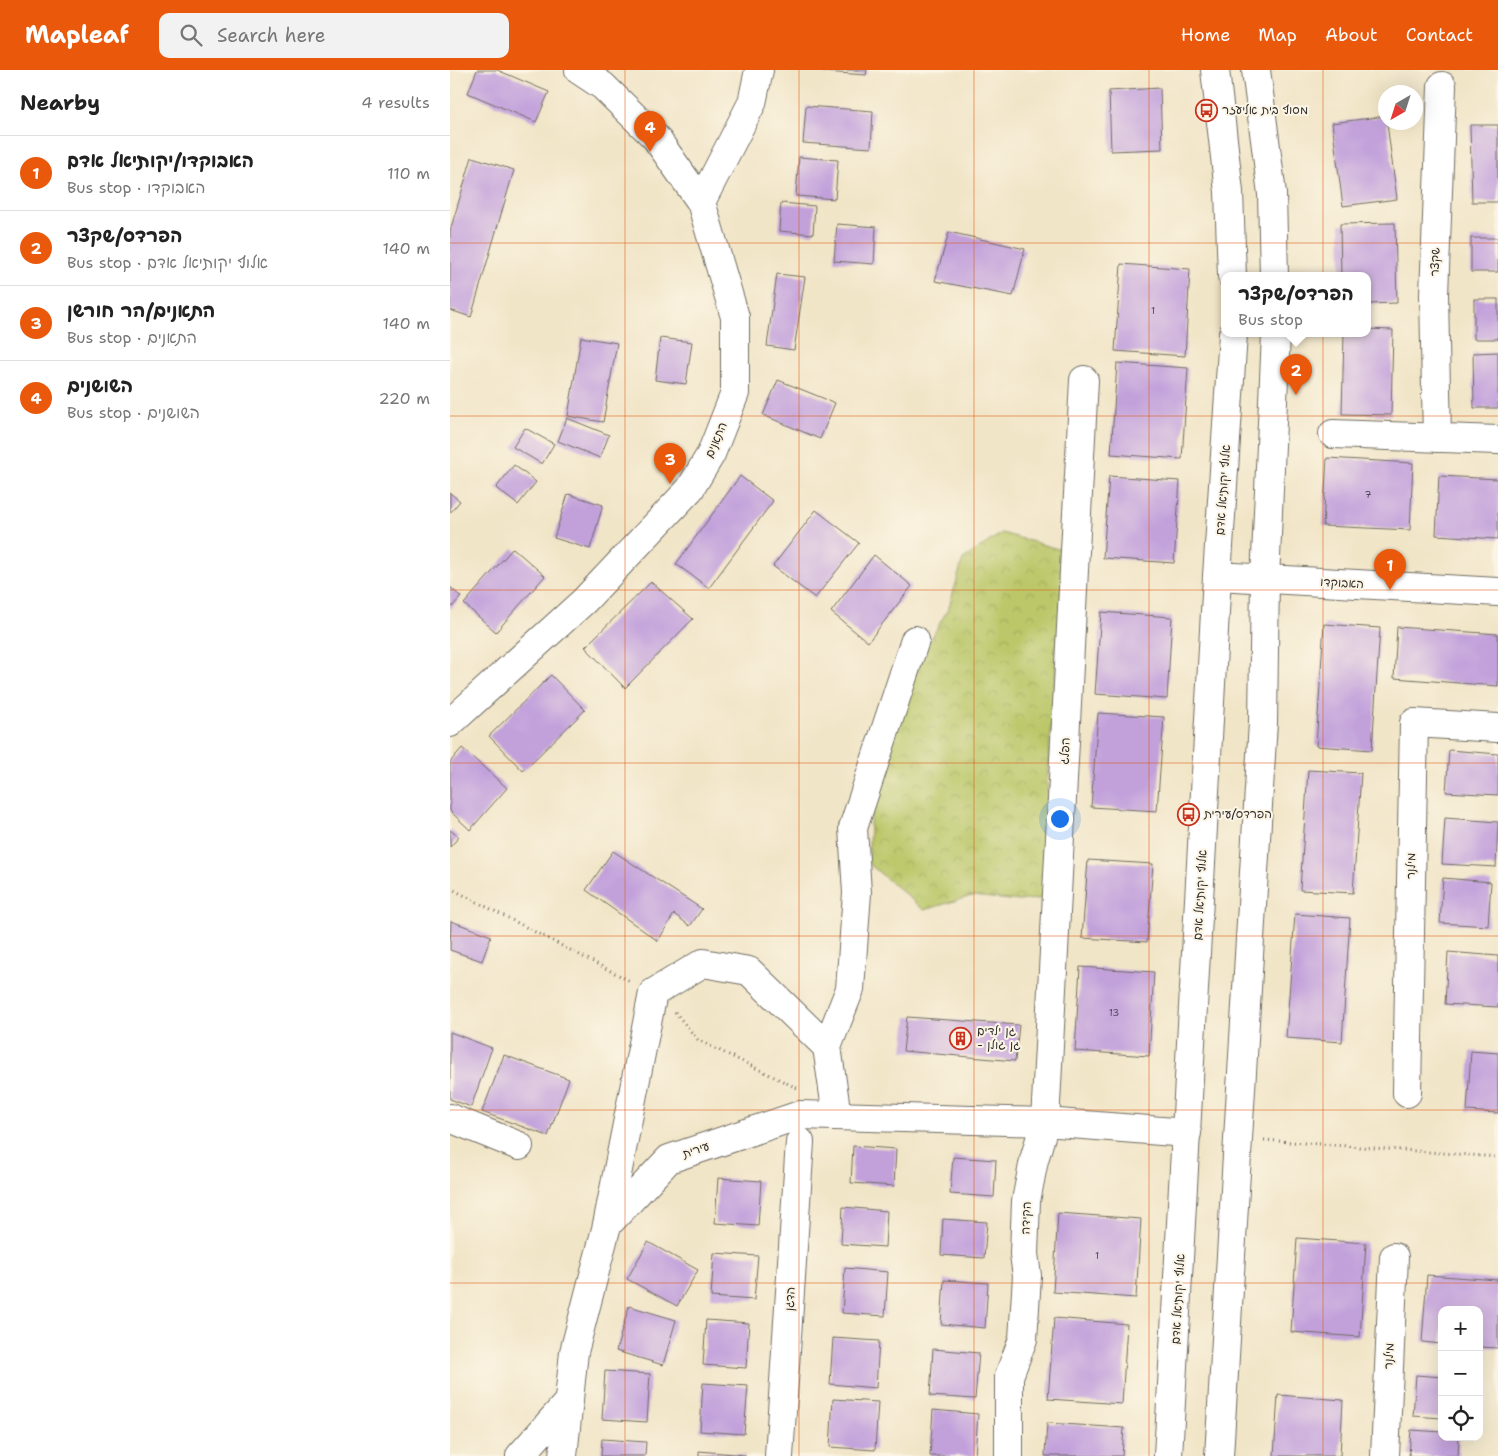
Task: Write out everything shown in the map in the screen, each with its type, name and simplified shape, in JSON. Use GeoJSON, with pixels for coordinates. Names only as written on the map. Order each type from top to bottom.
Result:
{"type":"FeatureCollection","features":[{"type":"Feature","properties":{"kind":"street","name":"התאנים"},"geometry":{"type":"LineString","coordinates":[[450,723],[584,601],[654,530],[690,489],[711,454],[735,393],[735,317],[701,202],[656,138],[603,86],[579,70]]}},
{"type":"Feature","properties":{"kind":"street"},"geometry":{"type":"LineString","coordinates":[[701,202],[752,103],[759,70]]}},
{"type":"Feature","properties":{"kind":"street"},"geometry":{"type":"LineString","coordinates":[[1215,70],[1229,192],[1232,272]]}},
{"type":"Feature","properties":{"kind":"street"},"geometry":{"type":"LineString","coordinates":[[1256,70],[1272,194],[1274,272]]}},
{"type":"Feature","properties":{"kind":"street","name":"שקצר"},"geometry":{"type":"LineString","coordinates":[[1437,438],[1434,294],[1442,86]]}},
{"type":"Feature","properties":{"kind":"street","name":"אלוף יקותיאל אדם"},"geometry":{"type":"LineString","coordinates":[[1168,1456],[1217,576],[1233,337]]}},
{"type":"Feature","properties":{"kind":"street"},"geometry":{"type":"LineString","coordinates":[[1219,1456],[1263,722],[1265,579],[1276,337]]}},
{"type":"Feature","properties":{"kind":"street","name":"הפלג"},"geometry":{"type":"LineString","coordinates":[[1046,1122],[1084,380]]}},
{"type":"Feature","properties":{"kind":"street"},"geometry":{"type":"LineString","coordinates":[[1333,434],[1498,440]]}},
{"type":"Feature","properties":{"kind":"street","name":"האבוקדו"},"geometry":{"type":"LineString","coordinates":[[1217,576],[1498,592]]}},
{"type":"Feature","properties":{"kind":"street"},"geometry":{"type":"LineString","coordinates":[[837,1116],[827,1048],[850,989],[857,893],[852,828],[915,640]]}},
{"type":"Feature","properties":{"kind":"street","name":"מילנר"},"geometry":{"type":"LineString","coordinates":[[1407,1093],[1414,723],[1498,728]]}},
{"type":"Feature","properties":{"kind":"street"},"geometry":{"type":"LineString","coordinates":[[607,1225],[654,993],[703,963],[749,971],[827,1048]]}},
{"type":"Feature","properties":{"kind":"street","name":"עירית"},"geometry":{"type":"LineString","coordinates":[[564,1456],[574,1352],[607,1225],[669,1159],[800,1115],[1046,1122]]}},
{"type":"Feature","properties":{"kind":"street"},"geometry":{"type":"LineString","coordinates":[[450,1118],[519,1146]]}},
{"type":"Feature","properties":{"kind":"street"},"geometry":{"type":"LineString","coordinates":[[1046,1122],[1187,1133]]}},
{"type":"Feature","properties":{"kind":"street","name":"הקידה"},"geometry":{"type":"LineString","coordinates":[[1009,1456],[1009,1376],[1023,1339],[1027,1276],[1024,1254],[1026,1201],[1034,1160],[1046,1122]]}},
{"type":"Feature","properties":{"kind":"street","name":"הדגן"},"geometry":{"type":"LineString","coordinates":[[779,1456],[800,1142]]}},
{"type":"Feature","properties":{"kind":"street","name":"מילנר"},"geometry":{"type":"LineString","coordinates":[[1384,1456],[1394,1256]]}},
{"type":"Feature","properties":{"kind":"street"},"geometry":{"type":"LineString","coordinates":[[520,1456],[569,1402]]}},
{"type":"Feature","properties":{"kind":"path"},"geometry":{"type":"LineString","coordinates":[[450,888],[654,993],[668,1003],[698,1040],[808,1094],[800,1115]]}},
{"type":"Feature","properties":{"kind":"path"},"geometry":{"type":"LineString","coordinates":[[1238,1138],[1498,1157]]}},
{"type":"Feature","properties":{"kind":"green space"},"geometry":{"type":"Polygon","coordinates":[[[1002,533],[1065,551],[1048,767],[1046,898],[1019,901],[972,896],[924,910],[868,863],[871,809],[910,676],[949,607],[963,559],[1002,533]]]}},
{"type":"Feature","properties":{"kind":"building"},"geometry":{"type":"Polygon","coordinates":[[[477,70],[497,70],[549,92],[536,122],[468,93],[477,70]]]}},
{"type":"Feature","properties":{"kind":"building"},"geometry":{"type":"Polygon","coordinates":[[[824,70],[867,70],[866,75],[824,72],[824,70]]]}},
{"type":"Feature","properties":{"kind":"building"},"geometry":{"type":"Polygon","coordinates":[[[1160,88],[1162,149],[1111,151],[1109,91],[1160,88]]]}},
{"type":"Feature","properties":{"kind":"building"},"geometry":{"type":"Polygon","coordinates":[[[806,106],[873,111],[871,148],[803,143],[806,106]]]}},
{"type":"Feature","properties":{"kind":"building"},"geometry":{"type":"Polygon","coordinates":[[[1378,117],[1378,130],[1388,130],[1397,199],[1343,206],[1332,123],[1378,117]]]}},
{"type":"Feature","properties":{"kind":"building"},"geometry":{"type":"Polygon","coordinates":[[[1470,125],[1498,125],[1498,202],[1472,202],[1470,125]]]}},
{"type":"Feature","properties":{"kind":"building"},"geometry":{"type":"Polygon","coordinates":[[[472,157],[514,170],[471,317],[450,310],[450,231],[472,157]]]}},
{"type":"Feature","properties":{"kind":"building"},"geometry":{"type":"Polygon","coordinates":[[[799,157],[838,160],[835,199],[796,196],[799,157]]]}},
{"type":"Feature","properties":{"kind":"building"},"geometry":{"type":"Polygon","coordinates":[[[781,203],[815,206],[813,234],[779,231],[781,203]]]}},
{"type":"Feature","properties":{"kind":"building"},"geometry":{"type":"Polygon","coordinates":[[[1395,223],[1397,303],[1371,304],[1371,272],[1341,272],[1340,224],[1395,223]]]}},
{"type":"Feature","properties":{"kind":"building"},"geometry":{"type":"Polygon","coordinates":[[[837,224],[876,227],[874,264],[834,261],[837,224]]]}},
{"type":"Feature","properties":{"kind":"building"},"geometry":{"type":"Polygon","coordinates":[[[949,232],[1025,249],[1013,296],[935,281],[949,232]]]}},
{"type":"Feature","properties":{"kind":"building"},"geometry":{"type":"Polygon","coordinates":[[[1471,238],[1498,238],[1498,272],[1471,272],[1471,238]]]}},
{"type":"Feature","properties":{"kind":"building"},"geometry":{"type":"Polygon","coordinates":[[[1121,264],[1190,269],[1185,356],[1115,351],[1121,264]]]}},
{"type":"Feature","properties":{"kind":"building"},"geometry":{"type":"Polygon","coordinates":[[[777,274],[805,277],[794,350],[767,346],[777,274]]]}},
{"type":"Feature","properties":{"kind":"building"},"geometry":{"type":"Polygon","coordinates":[[[1474,299],[1498,299],[1498,339],[1474,339],[1474,299]]]}},
{"type":"Feature","properties":{"kind":"building"},"geometry":{"type":"Polygon","coordinates":[[[1371,329],[1393,330],[1391,415],[1342,414],[1344,337],[1371,337],[1371,329]]]}},
{"type":"Feature","properties":{"kind":"building"},"geometry":{"type":"Polygon","coordinates":[[[581,337],[617,343],[603,422],[568,416],[581,337]]]}},
{"type":"Feature","properties":{"kind":"building"},"geometry":{"type":"Polygon","coordinates":[[[660,338],[692,342],[686,384],[655,380],[660,338]]]}},
{"type":"Feature","properties":{"kind":"building"},"geometry":{"type":"Polygon","coordinates":[[[1498,352],[1498,408],[1474,408],[1473,353],[1498,352]]]}},
{"type":"Feature","properties":{"kind":"building"},"geometry":{"type":"Polygon","coordinates":[[[1117,363],[1188,368],[1182,459],[1111,454],[1117,363]]]}},
{"type":"Feature","properties":{"kind":"building"},"geometry":{"type":"Polygon","coordinates":[[[778,380],[835,403],[820,439],[763,415],[778,380]]]}},
{"type":"Feature","properties":{"kind":"building"},"geometry":{"type":"Polygon","coordinates":[[[567,418],[609,435],[600,458],[558,441],[567,418]]]}},
{"type":"Feature","properties":{"kind":"building"},"geometry":{"type":"Polygon","coordinates":[[[525,428],[554,444],[542,464],[513,447],[525,428]]]}},
{"type":"Feature","properties":{"kind":"building"},"geometry":{"type":"Polygon","coordinates":[[[1327,458],[1413,463],[1410,530],[1323,526],[1327,458]]]}},
{"type":"Feature","properties":{"kind":"building"},"geometry":{"type":"Polygon","coordinates":[[[514,465],[536,482],[518,505],[496,488],[514,465]]]}},
{"type":"Feature","properties":{"kind":"building"},"geometry":{"type":"Polygon","coordinates":[[[740,476],[773,501],[709,588],[676,564],[740,476]]]}},
{"type":"Feature","properties":{"kind":"building"},"geometry":{"type":"Polygon","coordinates":[[[1109,476],[1180,481],[1174,563],[1103,558],[1109,476]]]}},
{"type":"Feature","properties":{"kind":"building"},"geometry":{"type":"Polygon","coordinates":[[[1439,476],[1498,479],[1498,539],[1436,535],[1439,476]]]}},
{"type":"Feature","properties":{"kind":"building"},"geometry":{"type":"Polygon","coordinates":[[[450,493],[460,501],[450,513],[450,493]]]}},
{"type":"Feature","properties":{"kind":"building"},"geometry":{"type":"Polygon","coordinates":[[[568,494],[603,505],[590,549],[554,538],[568,494]]]}},
{"type":"Feature","properties":{"kind":"building"},"geometry":{"type":"Polygon","coordinates":[[[816,510],[859,543],[815,598],[773,566],[816,510]]]}},
{"type":"Feature","properties":{"kind":"building"},"geometry":{"type":"Polygon","coordinates":[[[513,548],[545,576],[496,632],[464,604],[513,548]]]}},
{"type":"Feature","properties":{"kind":"building"},"geometry":{"type":"Polygon","coordinates":[[[874,555],[912,586],[868,642],[831,612],[874,555]]]}},
{"type":"Feature","properties":{"kind":"building"},"geometry":{"type":"Polygon","coordinates":[[[651,582],[693,619],[625,688],[585,647],[651,582]]]}},
{"type":"Feature","properties":{"kind":"building"},"geometry":{"type":"Polygon","coordinates":[[[450,587],[461,597],[450,609],[450,587]]]}},
{"type":"Feature","properties":{"kind":"building"},"geometry":{"type":"Polygon","coordinates":[[[1101,612],[1172,617],[1167,699],[1095,694],[1101,612]]]}},
{"type":"Feature","properties":{"kind":"building"},"geometry":{"type":"Polygon","coordinates":[[[1324,624],[1380,628],[1372,750],[1316,746],[1324,624]]]}},
{"type":"Feature","properties":{"kind":"building"},"geometry":{"type":"Polygon","coordinates":[[[1397,627],[1498,634],[1498,686],[1394,678],[1397,627]]]}},
{"type":"Feature","properties":{"kind":"building"},"geometry":{"type":"Polygon","coordinates":[[[551,675],[585,710],[523,771],[489,736],[551,675]]]}},
{"type":"Feature","properties":{"kind":"building"},"geometry":{"type":"Polygon","coordinates":[[[1098,713],[1164,717],[1157,811],[1091,807],[1098,713]]]}},
{"type":"Feature","properties":{"kind":"building"},"geometry":{"type":"Polygon","coordinates":[[[462,748],[507,788],[470,830],[450,811],[450,762],[462,748]]]}},
{"type":"Feature","properties":{"kind":"building"},"geometry":{"type":"Polygon","coordinates":[[[1449,750],[1498,754],[1498,795],[1446,792],[1449,750]]]}},
{"type":"Feature","properties":{"kind":"building"},"geometry":{"type":"Polygon","coordinates":[[[1308,770],[1361,773],[1353,893],[1300,890],[1308,770]]]}},
{"type":"Feature","properties":{"kind":"building"},"geometry":{"type":"Polygon","coordinates":[[[1445,818],[1498,822],[1496,867],[1442,864],[1445,818]]]}},
{"type":"Feature","properties":{"kind":"building"},"geometry":{"type":"Polygon","coordinates":[[[450,830],[459,837],[450,847],[450,830]]]}},
{"type":"Feature","properties":{"kind":"building"},"geometry":{"type":"Polygon","coordinates":[[[613,851],[702,909],[690,926],[674,914],[658,941],[586,890],[613,851]]]}},
{"type":"Feature","properties":{"kind":"building"},"geometry":{"type":"Polygon","coordinates":[[[1088,860],[1153,864],[1147,942],[1082,938],[1088,860]]]}},
{"type":"Feature","properties":{"kind":"building"},"geometry":{"type":"Polygon","coordinates":[[[1443,878],[1491,882],[1488,926],[1440,923],[1443,878]]]}},
{"type":"Feature","properties":{"kind":"building"},"geometry":{"type":"Polygon","coordinates":[[[1295,914],[1350,918],[1342,1042],[1286,1038],[1295,914]]]}},
{"type":"Feature","properties":{"kind":"building"},"geometry":{"type":"Polygon","coordinates":[[[451,921],[491,936],[482,961],[450,950],[451,921]]]}},
{"type":"Feature","properties":{"kind":"building"},"geometry":{"type":"Polygon","coordinates":[[[1448,952],[1498,956],[1498,1007],[1445,1004],[1448,952]]]}},
{"type":"Feature","properties":{"kind":"building"},"geometry":{"type":"Polygon","coordinates":[[[1080,967],[1154,972],[1149,1056],[1075,1051],[1080,967]]]}},
{"type":"Feature","properties":{"kind":"building","name":"גן ילדים - גן גולן"},"geometry":{"type":"Polygon","coordinates":[[[907,1017],[1019,1025],[1015,1061],[903,1051],[907,1017]]]}},
{"type":"Feature","properties":{"kind":"building"},"geometry":{"type":"Polygon","coordinates":[[[450,1032],[492,1048],[471,1107],[450,1099],[450,1032]]]}},
{"type":"Feature","properties":{"kind":"building"},"geometry":{"type":"Polygon","coordinates":[[[1471,1051],[1498,1053],[1498,1113],[1467,1111],[1471,1051]]]}},
{"type":"Feature","properties":{"kind":"building"},"geometry":{"type":"Polygon","coordinates":[[[504,1055],[569,1079],[548,1136],[482,1112],[504,1055]]]}},
{"type":"Feature","properties":{"kind":"building"},"geometry":{"type":"Polygon","coordinates":[[[853,1146],[896,1149],[894,1186],[851,1183],[853,1146]]]}},
{"type":"Feature","properties":{"kind":"building"},"geometry":{"type":"Polygon","coordinates":[[[953,1157],[996,1160],[994,1197],[950,1194],[953,1157]]]}},
{"type":"Feature","properties":{"kind":"building"},"geometry":{"type":"Polygon","coordinates":[[[718,1178],[761,1181],[758,1226],[715,1223],[718,1178]]]}},
{"type":"Feature","properties":{"kind":"building"},"geometry":{"type":"Polygon","coordinates":[[[843,1207],[887,1211],[885,1247],[841,1244],[843,1207]]]}},
{"type":"Feature","properties":{"kind":"building"},"geometry":{"type":"Polygon","coordinates":[[[1058,1213],[1141,1219],[1136,1298],[1053,1292],[1058,1213]]]}},
{"type":"Feature","properties":{"kind":"building"},"geometry":{"type":"Polygon","coordinates":[[[943,1219],[987,1222],[984,1258],[941,1255],[943,1219]]]}},
{"type":"Feature","properties":{"kind":"building"},"geometry":{"type":"Polygon","coordinates":[[[1297,1238],[1366,1243],[1360,1337],[1291,1332],[1297,1238]]]}},
{"type":"Feature","properties":{"kind":"building"},"geometry":{"type":"Polygon","coordinates":[[[648,1242],[698,1270],[677,1306],[627,1279],[648,1242]]]}},
{"type":"Feature","properties":{"kind":"building"},"geometry":{"type":"Polygon","coordinates":[[[714,1253],[758,1256],[754,1300],[711,1297],[714,1253]]]}},
{"type":"Feature","properties":{"kind":"building"},"geometry":{"type":"Polygon","coordinates":[[[845,1268],[888,1272],[885,1316],[842,1313],[845,1268]]]}},
{"type":"Feature","properties":{"kind":"building"},"geometry":{"type":"Polygon","coordinates":[[[1427,1275],[1498,1280],[1498,1348],[1483,1347],[1483,1306],[1438,1306],[1438,1344],[1422,1342],[1427,1275]]]}},
{"type":"Feature","properties":{"kind":"building"},"geometry":{"type":"Polygon","coordinates":[[[944,1280],[988,1283],[985,1328],[941,1324],[944,1280]]]}},
{"type":"Feature","properties":{"kind":"building"},"geometry":{"type":"Polygon","coordinates":[[[629,1306],[676,1320],[663,1365],[616,1351],[629,1306]]]}},
{"type":"Feature","properties":{"kind":"building"},"geometry":{"type":"Polygon","coordinates":[[[1054,1318],[1127,1324],[1122,1404],[1048,1399],[1054,1318]]]}},
{"type":"Feature","properties":{"kind":"building"},"geometry":{"type":"Polygon","coordinates":[[[706,1320],[749,1323],[746,1368],[703,1365],[706,1320]]]}},
{"type":"Feature","properties":{"kind":"building"},"geometry":{"type":"Polygon","coordinates":[[[833,1338],[879,1341],[876,1388],[830,1384],[833,1338]]]}},
{"type":"Feature","properties":{"kind":"building"},"geometry":{"type":"Polygon","coordinates":[[[933,1349],[979,1353],[975,1399],[930,1396],[933,1349]]]}},
{"type":"Feature","properties":{"kind":"building"},"geometry":{"type":"Polygon","coordinates":[[[605,1371],[650,1374],[647,1422],[602,1419],[605,1371]]]}},
{"type":"Feature","properties":{"kind":"building"},"geometry":{"type":"Polygon","coordinates":[[[1416,1375],[1438,1377],[1438,1418],[1413,1416],[1416,1375]]]}},
{"type":"Feature","properties":{"kind":"building"},"geometry":{"type":"Polygon","coordinates":[[[703,1383],[748,1386],[744,1434],[700,1431],[703,1383]]]}},
{"type":"Feature","properties":{"kind":"building"},"geometry":{"type":"Polygon","coordinates":[[[1278,1395],[1343,1400],[1340,1456],[1274,1456],[1278,1395]]]}},
{"type":"Feature","properties":{"kind":"building"},"geometry":{"type":"Polygon","coordinates":[[[833,1399],[878,1402],[875,1450],[830,1447],[833,1399]]]}},
{"type":"Feature","properties":{"kind":"building"},"geometry":{"type":"Polygon","coordinates":[[[933,1410],[978,1414],[975,1456],[930,1456],[933,1410]]]}},
{"type":"Feature","properties":{"kind":"building"},"geometry":{"type":"Polygon","coordinates":[[[1047,1423],[1124,1428],[1122,1456],[1045,1456],[1047,1423]]]}},
{"type":"Feature","properties":{"kind":"building"},"geometry":{"type":"Polygon","coordinates":[[[1411,1430],[1438,1432],[1438,1441],[1459,1441],[1458,1456],[1409,1456],[1411,1430]]]}},
{"type":"Feature","properties":{"kind":"building"},"geometry":{"type":"Polygon","coordinates":[[[602,1439],[646,1442],[645,1456],[601,1456],[602,1439]]]}},
{"type":"Feature","properties":{"kind":"building"},"geometry":{"type":"Polygon","coordinates":[[[699,1451],[745,1455],[745,1456],[699,1456],[699,1451]]]}},
{"type":"Feature","properties":{"kind":"place","name":"מסוף בית אליעזר"},"geometry":{"type":"Point","coordinates":[1206,110]}},
{"type":"Feature","properties":{"kind":"place","name":"השושנים"},"geometry":{"type":"Point","coordinates":[650,152]}},
{"type":"Feature","properties":{"kind":"place","name":"הפרדס/שקצר"},"geometry":{"type":"Point","coordinates":[1296,395]}},
{"type":"Feature","properties":{"kind":"place","name":"התאנים/הר חורשן"},"geometry":{"type":"Point","coordinates":[670,484]}},
{"type":"Feature","properties":{"kind":"place","name":"האבוקדו/יקותיאל אדם"},"geometry":{"type":"Point","coordinates":[1390,590]}},
{"type":"Feature","properties":{"kind":"place","name":"הפרדס/עירית"},"geometry":{"type":"Point","coordinates":[1188,814]}},
{"type":"Feature","properties":{"kind":"place","name":"גן ילדים - גן גולן"},"geometry":{"type":"Point","coordinates":[961,1038]}}]}
